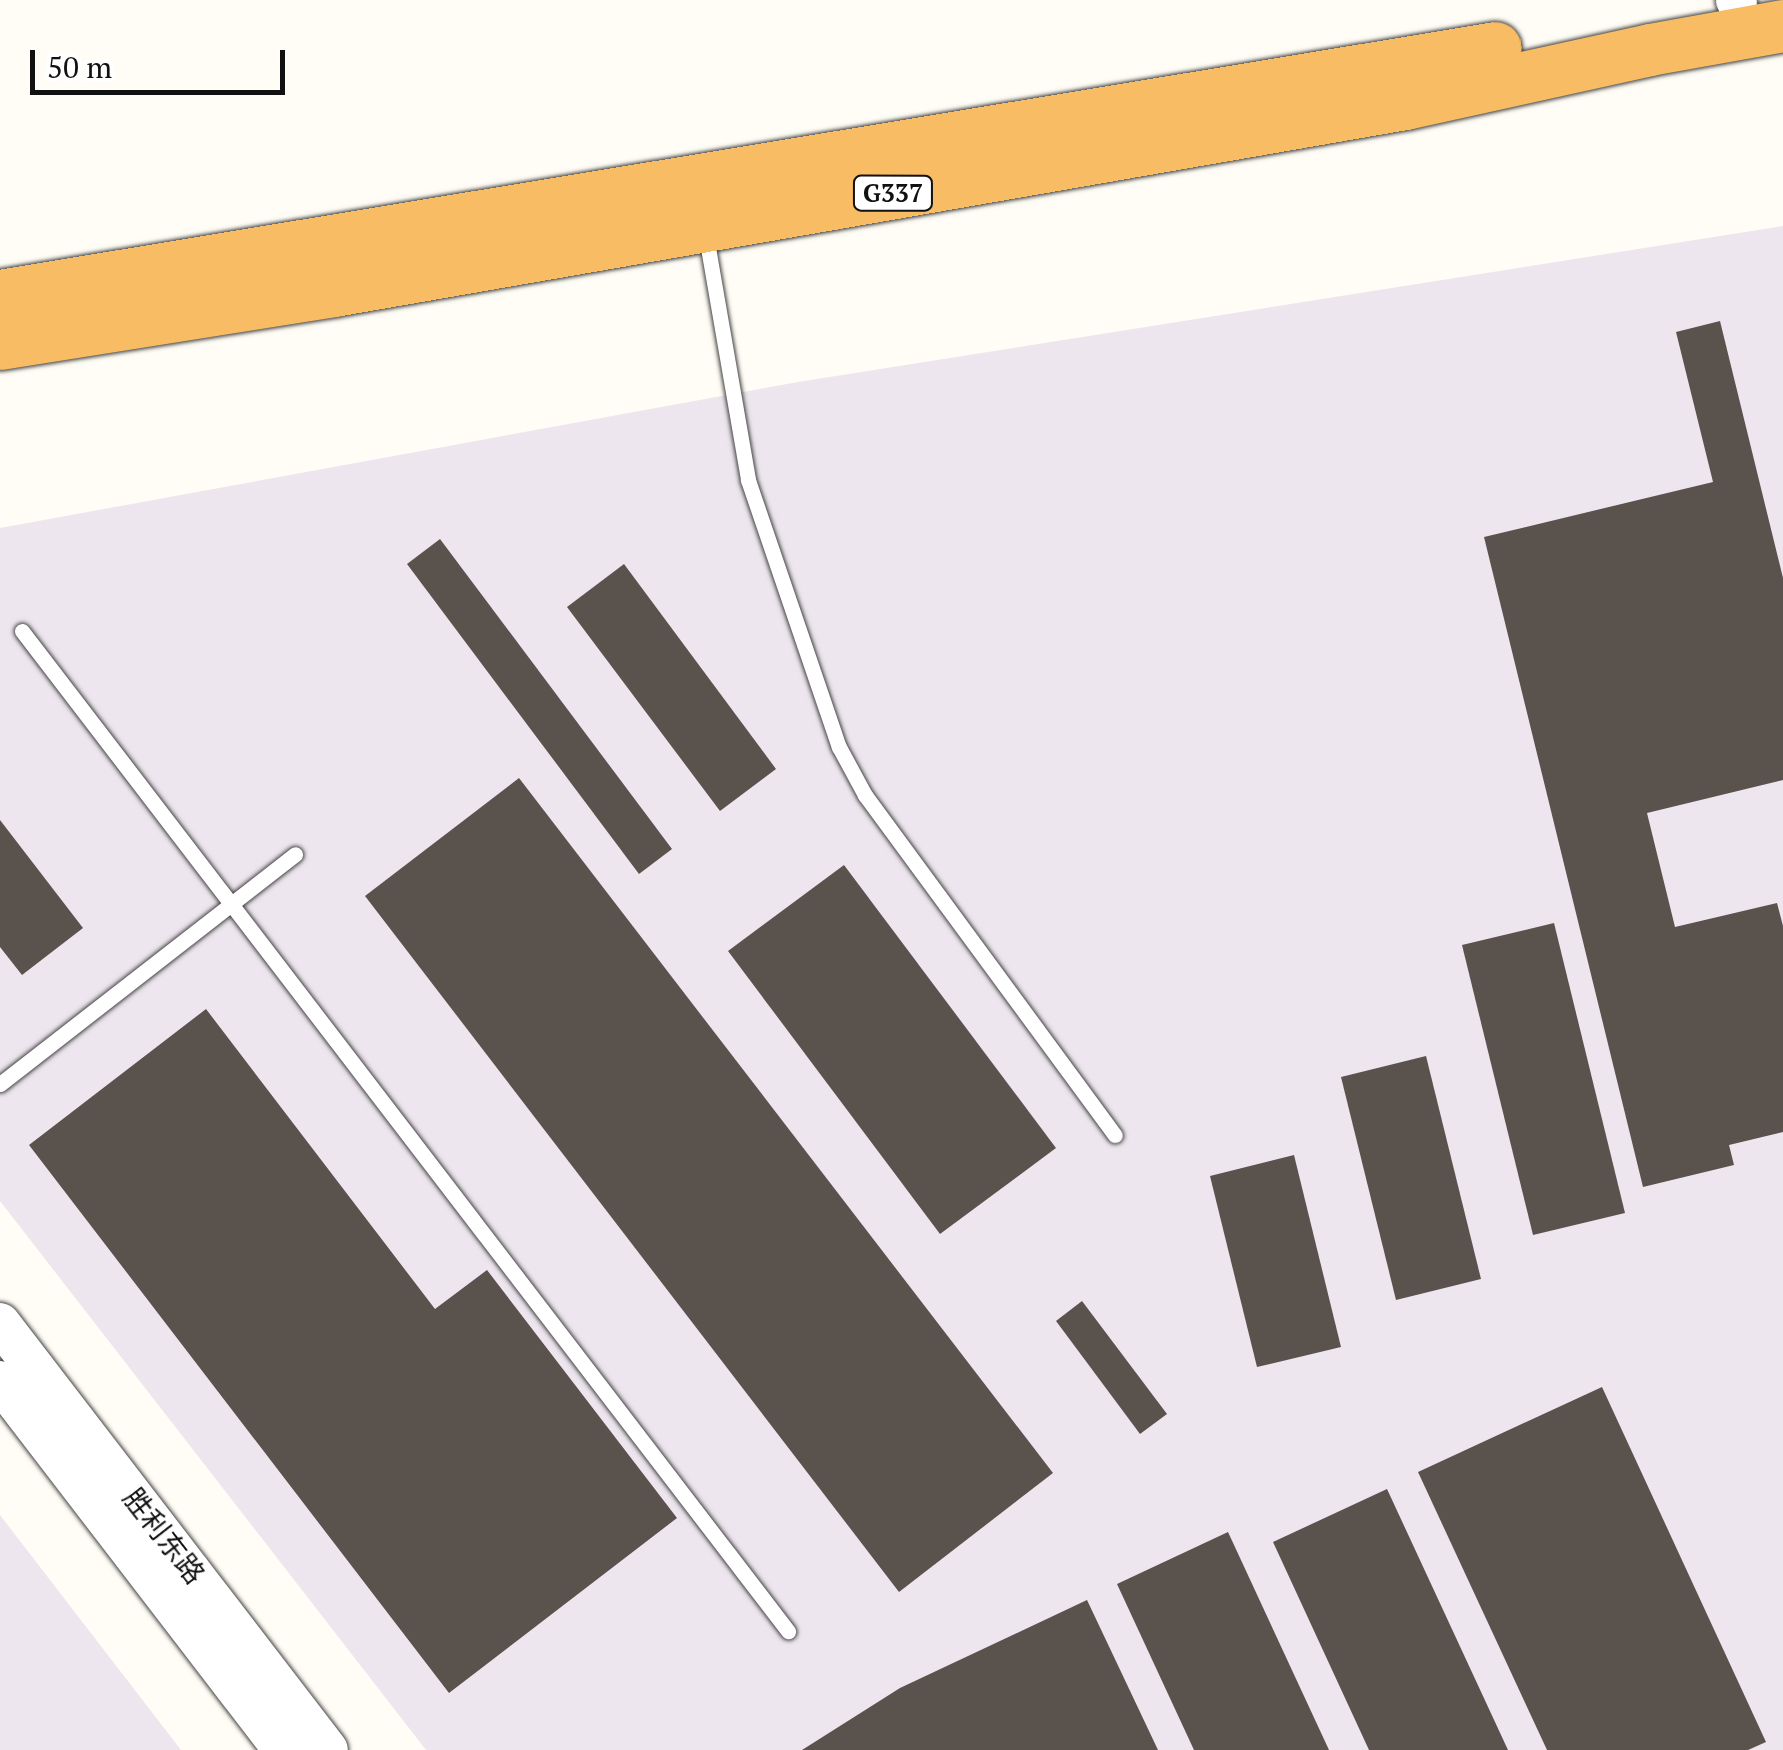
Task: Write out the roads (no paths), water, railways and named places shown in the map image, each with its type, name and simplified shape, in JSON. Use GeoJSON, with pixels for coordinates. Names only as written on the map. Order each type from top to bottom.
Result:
{"type":"FeatureCollection","features":[{"type":"Feature","properties":{"kind":"highway","name":"G337"},"geometry":{"type":"LineString","coordinates":[[0,296],[1394,67],[1740,1]]}},
{"type":"Feature","properties":{"kind":"highway","name":"G337"},"geometry":{"type":"LineString","coordinates":[[0,344],[1405,104],[1650,50],[1783,26]]}},
{"type":"Feature","properties":{"kind":"street","name":"胜利东路"},"geometry":{"type":"LineString","coordinates":[[0,1323],[328,1750]]}},
{"type":"Feature","properties":{"kind":"street","name":"胜利东路"},"geometry":{"type":"LineString","coordinates":[[0,1381],[283,1750]]}},
{"type":"Feature","properties":{"kind":"lane"},"geometry":{"type":"LineString","coordinates":[[704,226],[748,480],[839,748],[866,795],[1114,1135]]}},
{"type":"Feature","properties":{"kind":"lane"},"geometry":{"type":"LineString","coordinates":[[22,632],[788,1631]]}},
{"type":"Feature","properties":{"kind":"lane"},"geometry":{"type":"LineString","coordinates":[[0,1084],[296,854]]}}]}
